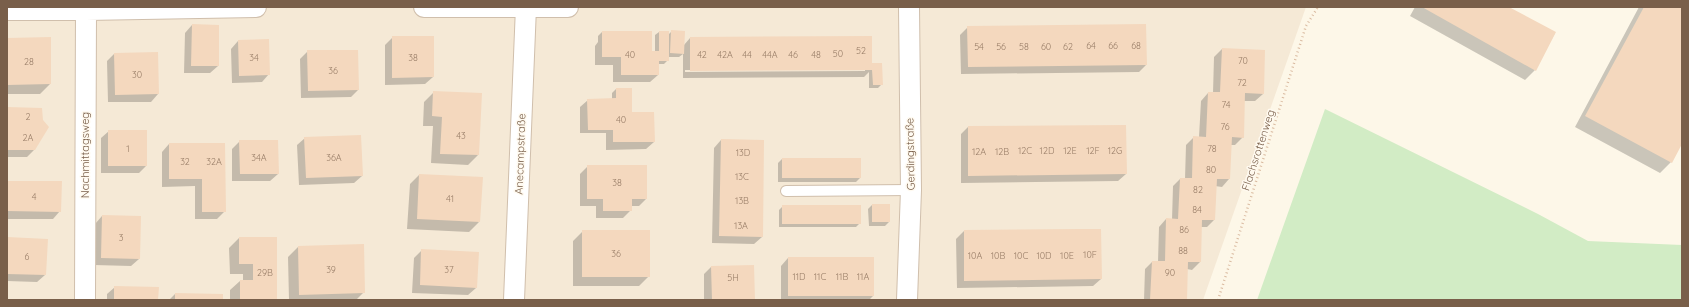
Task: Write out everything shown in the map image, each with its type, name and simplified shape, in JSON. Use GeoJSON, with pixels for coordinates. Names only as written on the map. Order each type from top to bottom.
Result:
{"type":"FeatureCollection","features":[{"type":"Feature","properties":{"kind":"street"},"geometry":{"type":"LineString","coordinates":[[13,9],[86,10],[256,7]]}},
{"type":"Feature","properties":{"kind":"street"},"geometry":{"type":"LineString","coordinates":[[424,7],[568,7]]}},
{"type":"Feature","properties":{"kind":"street","name":"Anecampstraße"},"geometry":{"type":"LineString","coordinates":[[514,300],[526,7]]}},
{"type":"Feature","properties":{"kind":"street","name":"Gerdingstraße"},"geometry":{"type":"LineString","coordinates":[[907,300],[911,190],[909,7]]}},
{"type":"Feature","properties":{"kind":"street","name":"Nachmittagsweg"},"geometry":{"type":"LineString","coordinates":[[85,300],[86,10]]}},
{"type":"Feature","properties":{"kind":"lane"},"geometry":{"type":"LineString","coordinates":[[786,191],[911,190]]}},
{"type":"Feature","properties":{"kind":"path","name":"Flachsrottenweg"},"geometry":{"type":"LineString","coordinates":[[1218,300],[1306,26],[1318,7]]}},
{"type":"Feature","properties":{"kind":"shaded area"},"geometry":{"type":"Polygon","coordinates":[[[7,7],[1306,7],[1203,300],[7,300],[7,7]]]}},
{"type":"Feature","properties":{"kind":"green space"},"geometry":{"type":"Polygon","coordinates":[[[1325,109],[1538,214],[1588,241],[1682,245],[1682,300],[1257,300],[1325,109]]]}},
{"type":"Feature","properties":{"kind":"building"},"geometry":{"type":"Polygon","coordinates":[[[1422,7],[1509,7],[1556,32],[1536,71],[1422,7]]]}},
{"type":"Feature","properties":{"kind":"building"},"geometry":{"type":"Polygon","coordinates":[[[1644,7],[1682,7],[1682,144],[1672,163],[1585,116],[1644,7]]]}},
{"type":"Feature","properties":{"kind":"building"},"geometry":{"type":"Polygon","coordinates":[[[192,24],[219,25],[219,66],[191,66],[192,24]]]}},
{"type":"Feature","properties":{"kind":"building"},"geometry":{"type":"Polygon","coordinates":[[[1146,24],[1147,65],[968,67],[967,26],[1146,24]]]}},
{"type":"Feature","properties":{"kind":"building"},"geometry":{"type":"Polygon","coordinates":[[[671,30],[685,31],[684,54],[670,53],[671,30]]]}},
{"type":"Feature","properties":{"kind":"building"},"geometry":{"type":"Polygon","coordinates":[[[602,31],[652,31],[652,51],[659,51],[659,31],[669,31],[669,61],[659,61],[659,75],[621,75],[621,57],[602,57],[602,31]]]}},
{"type":"Feature","properties":{"kind":"building"},"geometry":{"type":"Polygon","coordinates":[[[392,36],[434,36],[434,77],[392,78],[392,36]]]}},
{"type":"Feature","properties":{"kind":"building"},"geometry":{"type":"Polygon","coordinates":[[[872,36],[872,63],[882,63],[883,85],[873,85],[872,70],[690,71],[690,37],[872,36]]]}},
{"type":"Feature","properties":{"kind":"building"},"geometry":{"type":"Polygon","coordinates":[[[51,37],[51,84],[7,85],[7,38],[51,37]]]}},
{"type":"Feature","properties":{"kind":"building"},"geometry":{"type":"Polygon","coordinates":[[[269,39],[270,75],[239,76],[238,40],[269,39]]]}},
{"type":"Feature","properties":{"kind":"building"},"geometry":{"type":"Polygon","coordinates":[[[1222,48],[1265,50],[1264,94],[1245,93],[1244,138],[1232,137],[1230,179],[1217,179],[1215,220],[1202,220],[1201,262],[1188,262],[1187,300],[1150,300],[1152,261],[1165,261],[1166,218],[1178,219],[1180,178],[1192,178],[1193,136],[1206,137],[1208,92],[1220,92],[1222,48]]]}},
{"type":"Feature","properties":{"kind":"building"},"geometry":{"type":"Polygon","coordinates":[[[307,50],[358,50],[359,90],[308,91],[307,50]]]}},
{"type":"Feature","properties":{"kind":"building"},"geometry":{"type":"Polygon","coordinates":[[[158,52],[159,94],[115,95],[114,53],[158,52]]]}},
{"type":"Feature","properties":{"kind":"building"},"geometry":{"type":"Polygon","coordinates":[[[616,88],[632,88],[632,112],[654,112],[655,142],[613,142],[613,130],[588,130],[587,99],[616,98],[616,88]]]}},
{"type":"Feature","properties":{"kind":"building"},"geometry":{"type":"Polygon","coordinates":[[[433,91],[482,93],[479,155],[440,154],[442,117],[432,116],[433,91]]]}},
{"type":"Feature","properties":{"kind":"building"},"geometry":{"type":"Polygon","coordinates":[[[7,107],[42,108],[43,120],[49,127],[35,150],[7,150],[7,107]]]}},
{"type":"Feature","properties":{"kind":"building"},"geometry":{"type":"Polygon","coordinates":[[[1126,125],[1127,174],[968,176],[968,126],[1126,125]]]}},
{"type":"Feature","properties":{"kind":"building"},"geometry":{"type":"Polygon","coordinates":[[[108,130],[147,130],[147,166],[108,166],[108,130]]]}},
{"type":"Feature","properties":{"kind":"building"},"geometry":{"type":"Polygon","coordinates":[[[361,135],[363,176],[306,178],[304,137],[361,135]]]}},
{"type":"Feature","properties":{"kind":"building"},"geometry":{"type":"Polygon","coordinates":[[[721,139],[764,140],[763,237],[719,236],[721,139]]]}},
{"type":"Feature","properties":{"kind":"building"},"geometry":{"type":"Polygon","coordinates":[[[239,140],[278,140],[279,174],[240,174],[239,140]]]}},
{"type":"Feature","properties":{"kind":"building"},"geometry":{"type":"Polygon","coordinates":[[[169,143],[225,143],[226,212],[202,212],[202,179],[169,179],[169,143]]]}},
{"type":"Feature","properties":{"kind":"building"},"geometry":{"type":"Polygon","coordinates":[[[782,158],[861,158],[861,178],[782,178],[782,158]]]}},
{"type":"Feature","properties":{"kind":"building"},"geometry":{"type":"Polygon","coordinates":[[[587,165],[647,165],[647,199],[632,199],[632,211],[603,211],[603,199],[587,199],[587,165]]]}},
{"type":"Feature","properties":{"kind":"building"},"geometry":{"type":"Polygon","coordinates":[[[419,174],[483,177],[480,222],[417,219],[419,174]]]}},
{"type":"Feature","properties":{"kind":"building"},"geometry":{"type":"Polygon","coordinates":[[[7,181],[62,181],[61,212],[7,211],[7,181]]]}},
{"type":"Feature","properties":{"kind":"building"},"geometry":{"type":"Polygon","coordinates":[[[872,204],[890,204],[890,222],[872,222],[872,204]]]}},
{"type":"Feature","properties":{"kind":"building"},"geometry":{"type":"Polygon","coordinates":[[[782,205],[861,205],[861,224],[782,224],[782,205]]]}},
{"type":"Feature","properties":{"kind":"building"},"geometry":{"type":"Polygon","coordinates":[[[102,215],[141,216],[140,259],[101,258],[102,215]]]}},
{"type":"Feature","properties":{"kind":"building"},"geometry":{"type":"Polygon","coordinates":[[[1101,229],[1102,279],[964,281],[964,230],[1101,229]]]}},
{"type":"Feature","properties":{"kind":"building"},"geometry":{"type":"Polygon","coordinates":[[[582,230],[650,230],[650,277],[582,277],[582,230]]]}},
{"type":"Feature","properties":{"kind":"building"},"geometry":{"type":"Polygon","coordinates":[[[7,237],[48,239],[46,275],[7,274],[7,237]]]}},
{"type":"Feature","properties":{"kind":"building"},"geometry":{"type":"Polygon","coordinates":[[[239,237],[277,237],[277,300],[240,300],[240,280],[253,280],[253,264],[239,264],[239,237]]]}},
{"type":"Feature","properties":{"kind":"building"},"geometry":{"type":"Polygon","coordinates":[[[364,244],[365,293],[299,295],[298,246],[364,244]]]}},
{"type":"Feature","properties":{"kind":"building"},"geometry":{"type":"Polygon","coordinates":[[[421,249],[479,252],[477,288],[420,285],[421,249]]]}},
{"type":"Feature","properties":{"kind":"building"},"geometry":{"type":"Polygon","coordinates":[[[788,257],[874,257],[874,296],[788,296],[788,257]]]}},
{"type":"Feature","properties":{"kind":"building"},"geometry":{"type":"Polygon","coordinates":[[[754,265],[755,300],[712,300],[711,266],[754,265]]]}},
{"type":"Feature","properties":{"kind":"building"},"geometry":{"type":"Polygon","coordinates":[[[114,286],[159,287],[158,300],[114,300],[114,286]]]}},
{"type":"Feature","properties":{"kind":"building"},"geometry":{"type":"Polygon","coordinates":[[[175,293],[223,294],[223,300],[175,300],[175,293]]]}}]}
